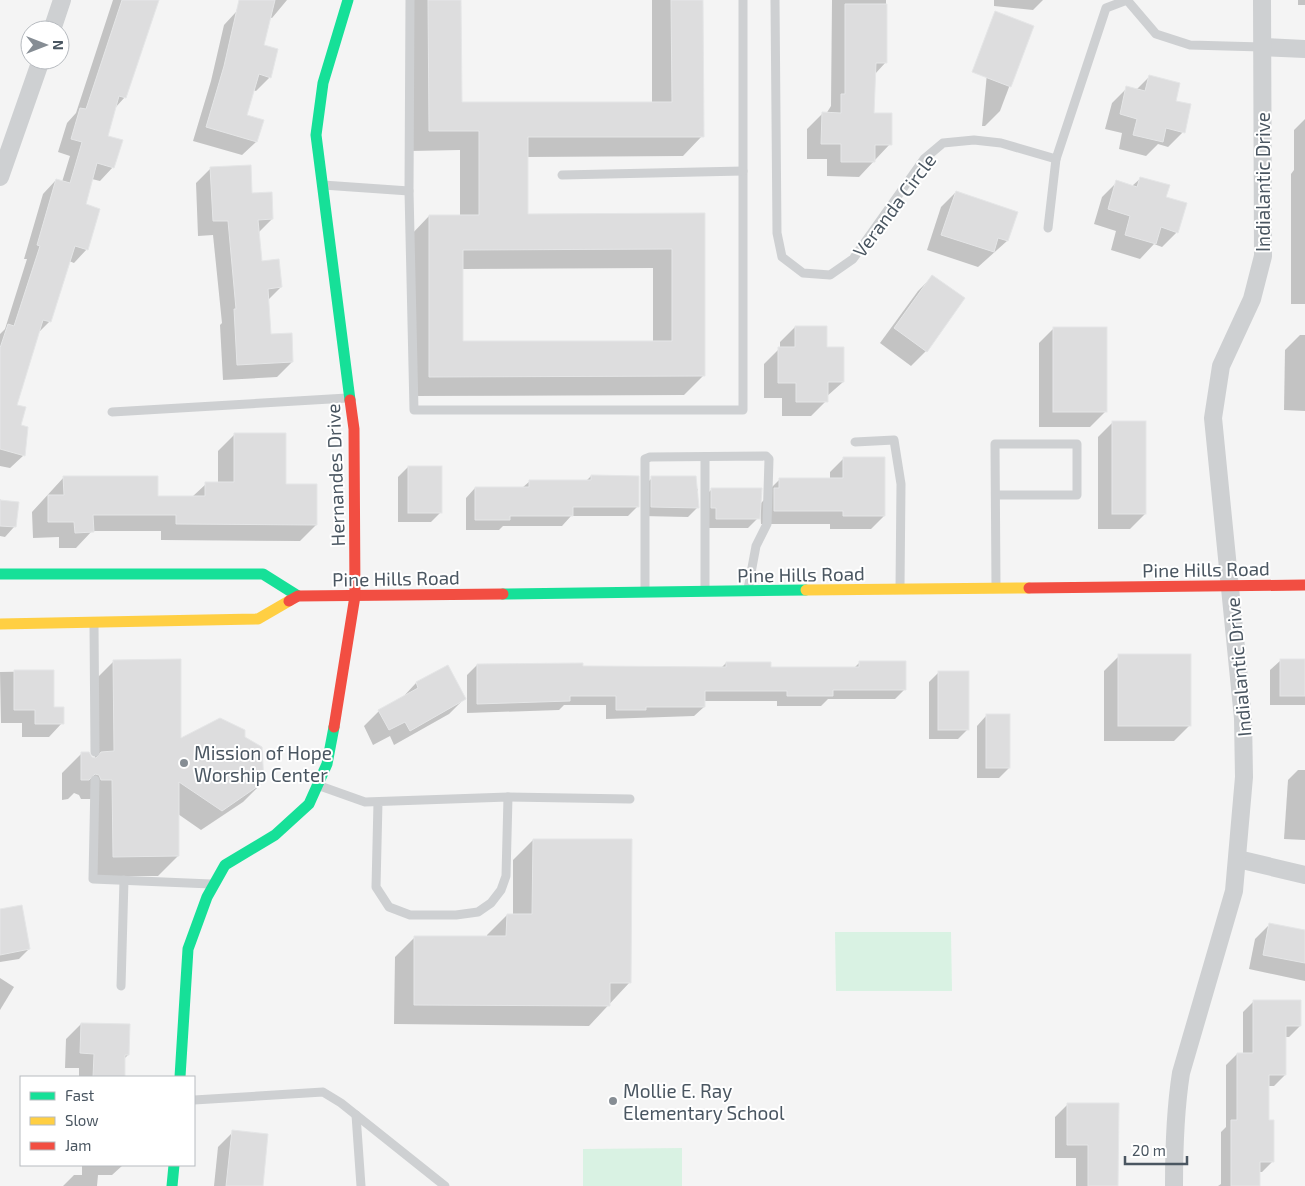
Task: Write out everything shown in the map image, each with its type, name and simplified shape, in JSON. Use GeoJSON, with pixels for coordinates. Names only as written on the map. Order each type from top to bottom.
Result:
{"type":"FeatureCollection","features":[{"type":"Feature","properties":{"kind":"main road","name":"Hernandes Drive"},"geometry":{"type":"LineString","coordinates":[[180,1076],[188,949],[207,897],[225,865],[275,835],[309,804],[327,764],[349,643],[355,596],[354,429],[316,135],[316,110],[348,0]]}},
{"type":"Feature","properties":{"kind":"main road"},"geometry":{"type":"LineString","coordinates":[[0,574],[263,574],[298,596]]}},
{"type":"Feature","properties":{"kind":"main road","name":"Pine Hills Road"},"geometry":{"type":"LineString","coordinates":[[0,624],[258,619],[298,596],[1305,585]]}},
{"type":"Feature","properties":{"kind":"main road"},"geometry":{"type":"LineString","coordinates":[[172,1186],[174,1166]]}},
{"type":"Feature","properties":{"kind":"street"},"geometry":{"type":"LineString","coordinates":[[55,20],[62,0]]}},
{"type":"Feature","properties":{"kind":"street","name":"Indialantic Drive"},"geometry":{"type":"LineString","coordinates":[[1174,1186],[1173,1132],[1182,1073],[1231,900],[1238,859],[1245,753],[1231,586],[1213,418],[1221,366],[1252,298],[1263,256],[1262,0]]}},
{"type":"Feature","properties":{"kind":"street"},"geometry":{"type":"LineString","coordinates":[[1262,47],[1305,49]]}},
{"type":"Feature","properties":{"kind":"street"},"geometry":{"type":"LineString","coordinates":[[0,177],[37,70]]}},
{"type":"Feature","properties":{"kind":"street"},"geometry":{"type":"LineString","coordinates":[[1238,859],[1305,875]]}},
{"type":"Feature","properties":{"kind":"lane"},"geometry":{"type":"LineString","coordinates":[[410,0],[409,191],[414,410],[743,410],[743,0]]}},
{"type":"Feature","properties":{"kind":"lane","name":"Veranda Circle"},"geometry":{"type":"LineString","coordinates":[[775,0],[777,233],[782,257],[803,273],[830,275],[853,259],[924,159],[943,143],[974,140],[1001,143],[1056,159]]}},
{"type":"Feature","properties":{"kind":"lane"},"geometry":{"type":"LineString","coordinates":[[1048,228],[1056,159],[1106,8],[1127,0],[1156,34],[1190,45],[1262,47]]}},
{"type":"Feature","properties":{"kind":"lane"},"geometry":{"type":"LineString","coordinates":[[562,175],[743,171]]}},
{"type":"Feature","properties":{"kind":"lane"},"geometry":{"type":"LineString","coordinates":[[323,185],[409,191]]}},
{"type":"Feature","properties":{"kind":"lane"},"geometry":{"type":"LineString","coordinates":[[112,412],[350,398]]}},
{"type":"Feature","properties":{"kind":"lane"},"geometry":{"type":"LineString","coordinates":[[855,442],[894,440],[901,484],[900,590]]}},
{"type":"Feature","properties":{"kind":"lane"},"geometry":{"type":"LineString","coordinates":[[996,495],[1077,495],[1077,444],[995,444],[996,589]]}},
{"type":"Feature","properties":{"kind":"lane"},"geometry":{"type":"LineString","coordinates":[[645,593],[645,459],[650,457],[766,456],[769,459],[767,524],[756,546],[748,592]]}},
{"type":"Feature","properties":{"kind":"lane"},"geometry":{"type":"LineString","coordinates":[[705,457],[705,592]]}},
{"type":"Feature","properties":{"kind":"lane"},"geometry":{"type":"LineString","coordinates":[[94,622],[95,752]]}},
{"type":"Feature","properties":{"kind":"lane"},"geometry":{"type":"LineString","coordinates":[[95,780],[93,879],[214,884]]}},
{"type":"Feature","properties":{"kind":"lane"},"geometry":{"type":"LineString","coordinates":[[318,785],[365,802],[508,797],[630,799]]}},
{"type":"Feature","properties":{"kind":"lane"},"geometry":{"type":"LineString","coordinates":[[378,802],[376,887],[389,908],[410,915],[456,915],[478,912],[491,904],[502,890],[506,876],[508,797]]}},
{"type":"Feature","properties":{"kind":"lane"},"geometry":{"type":"LineString","coordinates":[[121,986],[124,880]]}},
{"type":"Feature","properties":{"kind":"lane"},"geometry":{"type":"LineString","coordinates":[[195,1100],[323,1092],[356,1115],[445,1186]]}},
{"type":"Feature","properties":{"kind":"lane"},"geometry":{"type":"LineString","coordinates":[[356,1115],[361,1186]]}},
{"type":"Feature","properties":{"kind":"green space"},"geometry":{"type":"Polygon","coordinates":[[[835,932],[951,932],[952,991],[836,991],[835,932]]]}},
{"type":"Feature","properties":{"kind":"green space"},"geometry":{"type":"Polygon","coordinates":[[[682,1148],[682,1186],[583,1186],[583,1149],[682,1148]]]}},
{"type":"Feature","properties":{"kind":"building"},"geometry":{"type":"Polygon","coordinates":[[[122,0],[159,0],[126,98],[119,96],[108,136],[123,140],[114,168],[97,163],[86,204],[100,209],[88,250],[75,246],[51,322],[43,320],[17,405],[26,407],[21,425],[28,427],[25,456],[0,449],[0,348],[8,324],[14,326],[40,246],[37,245],[56,179],[70,183],[82,142],[71,139],[80,108],[86,109],[122,0]]]}},
{"type":"Feature","properties":{"kind":"building"},"geometry":{"type":"Polygon","coordinates":[[[239,0],[275,0],[264,45],[278,49],[271,78],[259,74],[247,115],[264,120],[257,142],[206,127],[224,66],[239,0]]]}},
{"type":"Feature","properties":{"kind":"building"},"geometry":{"type":"Polygon","coordinates":[[[428,0],[461,0],[462,102],[672,102],[671,0],[703,0],[704,137],[528,137],[528,214],[705,213],[705,376],[429,377],[429,215],[479,215],[479,131],[429,131],[428,0]],[[672,249],[463,250],[463,341],[672,341],[672,249]]]}},
{"type":"Feature","properties":{"kind":"building"},"geometry":{"type":"Polygon","coordinates":[[[845,4],[887,4],[887,63],[876,63],[874,113],[892,113],[892,145],[875,145],[875,162],[841,162],[841,144],[821,144],[822,112],[841,113],[841,94],[845,94],[845,4]]]}},
{"type":"Feature","properties":{"kind":"building"},"geometry":{"type":"Polygon","coordinates":[[[995,11],[1034,26],[1011,87],[972,72],[995,11]]]}},
{"type":"Feature","properties":{"kind":"building"},"geometry":{"type":"Polygon","coordinates":[[[1149,75],[1180,83],[1176,101],[1191,104],[1185,133],[1166,128],[1163,142],[1133,135],[1137,119],[1120,114],[1126,86],[1145,91],[1149,75]]]}},
{"type":"Feature","properties":{"kind":"building"},"geometry":{"type":"Polygon","coordinates":[[[251,165],[252,193],[272,192],[273,219],[258,220],[262,261],[279,259],[282,287],[268,289],[271,334],[292,333],[293,362],[237,365],[234,309],[236,309],[228,221],[213,221],[210,167],[251,165]]]}},
{"type":"Feature","properties":{"kind":"building"},"geometry":{"type":"Polygon","coordinates":[[[1140,177],[1170,185],[1166,197],[1187,203],[1178,233],[1161,227],[1156,244],[1125,235],[1130,216],[1108,209],[1116,180],[1137,187],[1140,177]]]}},
{"type":"Feature","properties":{"kind":"building"},"geometry":{"type":"Polygon","coordinates":[[[956,191],[1018,212],[1008,241],[998,238],[994,252],[941,235],[956,191]]]}},
{"type":"Feature","properties":{"kind":"building"},"geometry":{"type":"Polygon","coordinates":[[[932,275],[965,298],[927,352],[894,328],[932,275]]]}},
{"type":"Feature","properties":{"kind":"building"},"geometry":{"type":"Polygon","coordinates":[[[795,326],[827,326],[827,347],[844,347],[844,382],[828,382],[828,402],[796,402],[796,383],[778,383],[778,347],[795,347],[795,326]]]}},
{"type":"Feature","properties":{"kind":"building"},"geometry":{"type":"Polygon","coordinates":[[[1053,327],[1107,327],[1107,412],[1053,412],[1053,327]]]}},
{"type":"Feature","properties":{"kind":"building"},"geometry":{"type":"Polygon","coordinates":[[[1112,421],[1146,421],[1146,514],[1112,514],[1112,421]]]}},
{"type":"Feature","properties":{"kind":"building"},"geometry":{"type":"Polygon","coordinates":[[[234,433],[286,433],[286,484],[317,484],[317,525],[176,524],[176,515],[93,515],[94,532],[75,533],[74,522],[48,522],[48,495],[64,495],[63,476],[158,476],[158,496],[205,496],[205,482],[234,482],[234,433]]]}},
{"type":"Feature","properties":{"kind":"building"},"geometry":{"type":"Polygon","coordinates":[[[843,457],[885,457],[885,516],[843,516],[843,511],[774,511],[774,488],[779,488],[779,478],[843,478],[843,457]]]}},
{"type":"Feature","properties":{"kind":"building"},"geometry":{"type":"Polygon","coordinates":[[[408,466],[442,466],[442,513],[408,513],[408,466]]]}},
{"type":"Feature","properties":{"kind":"building"},"geometry":{"type":"Polygon","coordinates":[[[591,475],[639,476],[639,507],[573,507],[573,516],[510,516],[510,520],[475,520],[475,487],[529,487],[529,480],[591,480],[591,475]]]}},
{"type":"Feature","properties":{"kind":"building"},"geometry":{"type":"Polygon","coordinates":[[[651,476],[696,476],[699,508],[651,507],[651,476]]]}},
{"type":"Feature","properties":{"kind":"building"},"geometry":{"type":"Polygon","coordinates":[[[711,488],[762,488],[760,519],[716,519],[716,508],[711,508],[711,488]]]}},
{"type":"Feature","properties":{"kind":"building"},"geometry":{"type":"Polygon","coordinates":[[[0,500],[19,502],[16,527],[0,526],[0,500]]]}},
{"type":"Feature","properties":{"kind":"building"},"geometry":{"type":"Polygon","coordinates":[[[1118,654],[1191,654],[1191,726],[1118,726],[1118,654]]]}},
{"type":"Feature","properties":{"kind":"building"},"geometry":{"type":"Polygon","coordinates":[[[181,659],[181,738],[220,718],[245,730],[245,737],[262,747],[264,782],[222,811],[179,782],[179,856],[113,857],[112,780],[101,780],[99,775],[95,774],[89,780],[81,780],[81,752],[89,752],[92,757],[96,758],[101,752],[114,751],[113,660],[181,659]]]}},
{"type":"Feature","properties":{"kind":"building"},"geometry":{"type":"Polygon","coordinates":[[[1280,659],[1305,659],[1305,696],[1280,696],[1280,659]]]}},
{"type":"Feature","properties":{"kind":"building"},"geometry":{"type":"Polygon","coordinates":[[[859,661],[906,661],[906,690],[833,690],[833,696],[787,696],[787,691],[705,691],[705,707],[646,707],[646,710],[616,710],[616,696],[570,696],[570,701],[477,704],[477,664],[583,663],[583,666],[726,667],[726,662],[771,662],[771,667],[859,667],[859,661]]]}},
{"type":"Feature","properties":{"kind":"building"},"geometry":{"type":"Polygon","coordinates":[[[448,665],[466,699],[410,731],[405,722],[389,730],[378,710],[418,688],[416,682],[448,665]]]}},
{"type":"Feature","properties":{"kind":"building"},"geometry":{"type":"Polygon","coordinates":[[[14,670],[54,670],[54,707],[64,707],[64,724],[35,724],[35,710],[14,710],[14,670]]]}},
{"type":"Feature","properties":{"kind":"building"},"geometry":{"type":"Polygon","coordinates":[[[938,671],[969,671],[969,730],[938,730],[938,671]]]}},
{"type":"Feature","properties":{"kind":"building"},"geometry":{"type":"Polygon","coordinates":[[[986,714],[1010,714],[1010,768],[986,768],[986,714]]]}},
{"type":"Feature","properties":{"kind":"building"},"geometry":{"type":"Polygon","coordinates":[[[533,839],[632,839],[631,983],[610,983],[610,1006],[414,1005],[414,936],[506,936],[507,914],[532,914],[533,839]]]}},
{"type":"Feature","properties":{"kind":"building"},"geometry":{"type":"Polygon","coordinates":[[[22,905],[30,949],[0,955],[0,909],[22,905]]]}},
{"type":"Feature","properties":{"kind":"building"},"geometry":{"type":"Polygon","coordinates":[[[1269,923],[1305,930],[1305,963],[1263,955],[1269,923]]]}},
{"type":"Feature","properties":{"kind":"building"},"geometry":{"type":"Polygon","coordinates":[[[1253,1000],[1301,1000],[1301,1026],[1286,1026],[1286,1075],[1269,1075],[1269,1120],[1274,1120],[1274,1162],[1260,1162],[1260,1186],[1231,1186],[1231,1120],[1237,1120],[1237,1053],[1253,1053],[1253,1000]]]}},
{"type":"Feature","properties":{"kind":"building"},"geometry":{"type":"Polygon","coordinates":[[[81,1023],[130,1024],[129,1055],[125,1055],[125,1076],[93,1076],[94,1054],[80,1053],[81,1023]]]}},
{"type":"Feature","properties":{"kind":"building"},"geometry":{"type":"Polygon","coordinates":[[[1067,1103],[1119,1103],[1118,1186],[1088,1186],[1088,1145],[1067,1145],[1067,1103]]]}},
{"type":"Feature","properties":{"kind":"building"},"geometry":{"type":"Polygon","coordinates":[[[232,1130],[268,1134],[263,1186],[226,1186],[232,1130]]]}},
{"type":"Feature","properties":{"kind":"traffic: fast"},"geometry":{"type":"LineString","coordinates":[[348,0],[323,83],[316,135],[350,400]]}},
{"type":"Feature","properties":{"kind":"traffic: fast"},"geometry":{"type":"LineString","coordinates":[[0,574],[263,574],[298,596]]}},
{"type":"Feature","properties":{"kind":"traffic: fast"},"geometry":{"type":"LineString","coordinates":[[503,594],[806,590]]}},
{"type":"Feature","properties":{"kind":"traffic: fast"},"geometry":{"type":"LineString","coordinates":[[180,1076],[188,949],[207,897],[225,865],[275,835],[309,804],[327,764],[334,727]]}},
{"type":"Feature","properties":{"kind":"traffic: fast"},"geometry":{"type":"LineString","coordinates":[[172,1186],[174,1166]]}},
{"type":"Feature","properties":{"kind":"traffic: slow"},"geometry":{"type":"LineString","coordinates":[[806,590],[1029,588]]}},
{"type":"Feature","properties":{"kind":"traffic: slow"},"geometry":{"type":"LineString","coordinates":[[0,624],[258,619],[289,601]]}},
{"type":"Feature","properties":{"kind":"traffic: jam"},"geometry":{"type":"LineString","coordinates":[[334,727],[355,596],[354,429],[350,400]]}},
{"type":"Feature","properties":{"kind":"traffic: jam"},"geometry":{"type":"LineString","coordinates":[[1029,588],[1305,585]]}},
{"type":"Feature","properties":{"kind":"traffic: jam"},"geometry":{"type":"LineString","coordinates":[[289,601],[298,596],[503,594]]}},
{"type":"Feature","properties":{"kind":"place","name":"Mission of Hope Worship Center"},"geometry":{"type":"Point","coordinates":[184,763]}},
{"type":"Feature","properties":{"kind":"place","name":"Mollie E. Ray Elementary School"},"geometry":{"type":"Point","coordinates":[613,1101]}}]}
